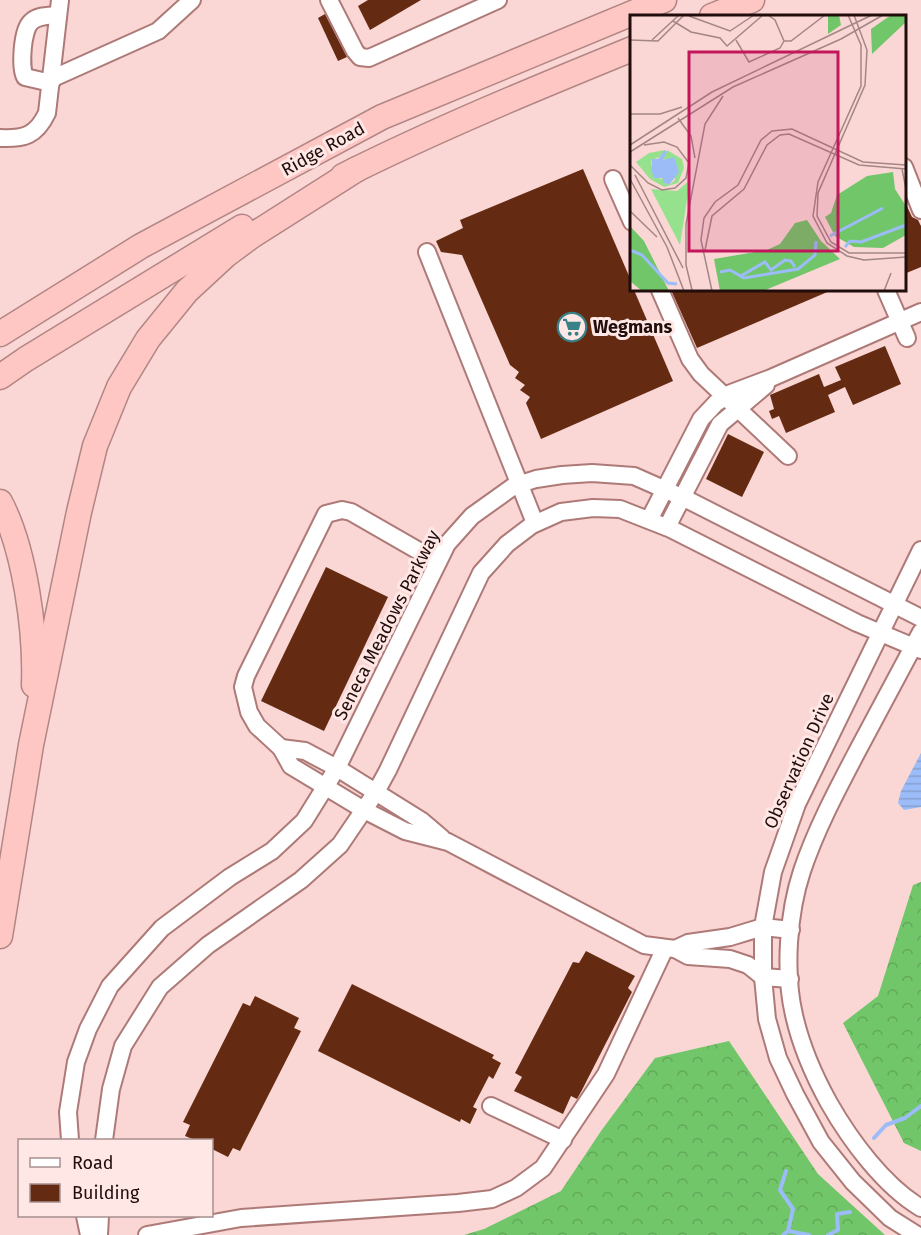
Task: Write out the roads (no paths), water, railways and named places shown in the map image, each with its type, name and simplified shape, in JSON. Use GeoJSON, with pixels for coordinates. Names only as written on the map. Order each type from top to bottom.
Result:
{"type":"FeatureCollection","features":[{"type":"Feature","properties":{"kind":"highway","name":"Ridge Road"},"geometry":{"type":"LineString","coordinates":[[0,334],[141,246],[382,117],[664,0]]}},
{"type":"Feature","properties":{"kind":"highway"},"geometry":{"type":"LineString","coordinates":[[714,15],[752,0]]}},
{"type":"Feature","properties":{"kind":"highway","name":"Ridge Road"},"geometry":{"type":"LineString","coordinates":[[0,377],[212,244],[269,212],[476,113],[630,50]]}},
{"type":"Feature","properties":{"kind":"highway"},"geometry":{"type":"LineString","coordinates":[[0,936],[31,745],[95,446],[119,387],[148,339],[187,291],[218,262],[253,235],[357,169]]}},
{"type":"Feature","properties":{"kind":"highway"},"geometry":{"type":"LineString","coordinates":[[0,318],[80,284]]}},
{"type":"Feature","properties":{"kind":"highway"},"geometry":{"type":"LineString","coordinates":[[0,502],[8,518],[29,595],[34,678],[31,745]]}},
{"type":"Feature","properties":{"kind":"street"},"geometry":{"type":"LineString","coordinates":[[59,8],[30,22],[24,35],[22,71],[25,77],[51,81],[158,31],[192,0]]}},
{"type":"Feature","properties":{"kind":"street"},"geometry":{"type":"LineString","coordinates":[[330,0],[355,51],[360,57],[369,58],[498,0]]}},
{"type":"Feature","properties":{"kind":"street"},"geometry":{"type":"LineString","coordinates":[[0,138],[19,138],[33,132],[41,125],[47,113],[59,8]]}},
{"type":"Feature","properties":{"kind":"street"},"geometry":{"type":"LineString","coordinates":[[906,172],[921,210]]}},
{"type":"Feature","properties":{"kind":"street"},"geometry":{"type":"LineString","coordinates":[[620,187],[630,216]]}},
{"type":"Feature","properties":{"kind":"street"},"geometry":{"type":"LineString","coordinates":[[427,252],[535,523]]}},
{"type":"Feature","properties":{"kind":"street"},"geometry":{"type":"LineString","coordinates":[[661,291],[673,307],[684,333],[690,359],[700,374],[788,456]]}},
{"type":"Feature","properties":{"kind":"street"},"geometry":{"type":"LineString","coordinates":[[886,291],[907,338]]}},
{"type":"Feature","properties":{"kind":"street"},"geometry":{"type":"LineString","coordinates":[[649,520],[700,419],[716,403],[732,402],[776,376],[921,312]]}},
{"type":"Feature","properties":{"kind":"street"},"geometry":{"type":"LineString","coordinates":[[667,527],[732,402]]}},
{"type":"Feature","properties":{"kind":"street","name":"Seneca Meadows Parkway"},"geometry":{"type":"LineString","coordinates":[[70,1139],[68,1112],[76,1062],[88,1029],[110,986],[162,928],[230,877],[272,851],[304,821],[337,768],[447,544],[460,528],[480,510],[514,486],[544,478],[592,473],[634,476],[682,497],[921,618]]}},
{"type":"Feature","properties":{"kind":"street"},"geometry":{"type":"LineString","coordinates":[[104,1139],[111,1089],[123,1046],[160,987],[208,945],[301,880],[340,845],[388,770],[481,573],[507,544],[535,523],[561,512],[593,508],[620,508],[667,527],[857,623],[881,633],[918,643],[821,824],[801,872],[791,919],[790,979],[793,1014],[804,1049],[819,1084],[840,1121],[882,1175],[921,1208]]}},
{"type":"Feature","properties":{"kind":"street"},"geometry":{"type":"LineString","coordinates":[[438,562],[351,513],[342,510],[326,514],[251,663],[243,687],[246,705],[257,726],[281,748],[291,766],[364,810],[405,831],[448,842]]}},
{"type":"Feature","properties":{"kind":"street","name":"Observation Drive"},"geometry":{"type":"LineString","coordinates":[[917,1235],[890,1218],[875,1204],[853,1182],[821,1142],[778,1058],[767,1019],[763,977],[763,927],[773,872],[797,804],[921,550]]}},
{"type":"Feature","properties":{"kind":"street"},"geometry":{"type":"LineString","coordinates":[[281,748],[305,751],[337,768],[422,821],[448,842],[644,945],[670,949],[688,956],[730,959],[748,965],[763,977],[790,979]]}},
{"type":"Feature","properties":{"kind":"street"},"geometry":{"type":"LineString","coordinates":[[147,1235],[241,1218],[492,1199],[516,1188],[543,1168],[606,1074],[670,949],[688,943],[730,937],[763,927],[790,930]]}},
{"type":"Feature","properties":{"kind":"street"},"geometry":{"type":"LineString","coordinates":[[491,1106],[563,1140]]}},
{"type":"Feature","properties":{"kind":"street"},"geometry":{"type":"LineString","coordinates":[[85,1217],[89,1235]]}},
{"type":"Feature","properties":{"kind":"street"},"geometry":{"type":"LineString","coordinates":[[99,1235],[100,1217]]}},
{"type":"Feature","properties":{"kind":"water"},"geometry":{"type":"Polygon","coordinates":[[[921,753],[921,807],[904,810],[898,803],[901,791],[921,753]]]}},
{"type":"Feature","properties":{"kind":"waterway"},"geometry":{"type":"LineString","coordinates":[[874,1138],[886,1125],[905,1118],[921,1106]]}},
{"type":"Feature","properties":{"kind":"waterway"},"geometry":{"type":"LineString","coordinates":[[783,1235],[788,1231],[793,1209],[780,1190],[786,1171]]}},
{"type":"Feature","properties":{"kind":"waterway"},"geometry":{"type":"LineString","coordinates":[[828,1235],[838,1230],[837,1214],[850,1212]]}},
{"type":"Feature","properties":{"kind":"waterway"},"geometry":{"type":"LineString","coordinates":[[788,1231],[809,1235]]}},
{"type":"Feature","properties":{"kind":"place","name":"Wegmans"},"geometry":{"type":"Point","coordinates":[572,327]}}]}
